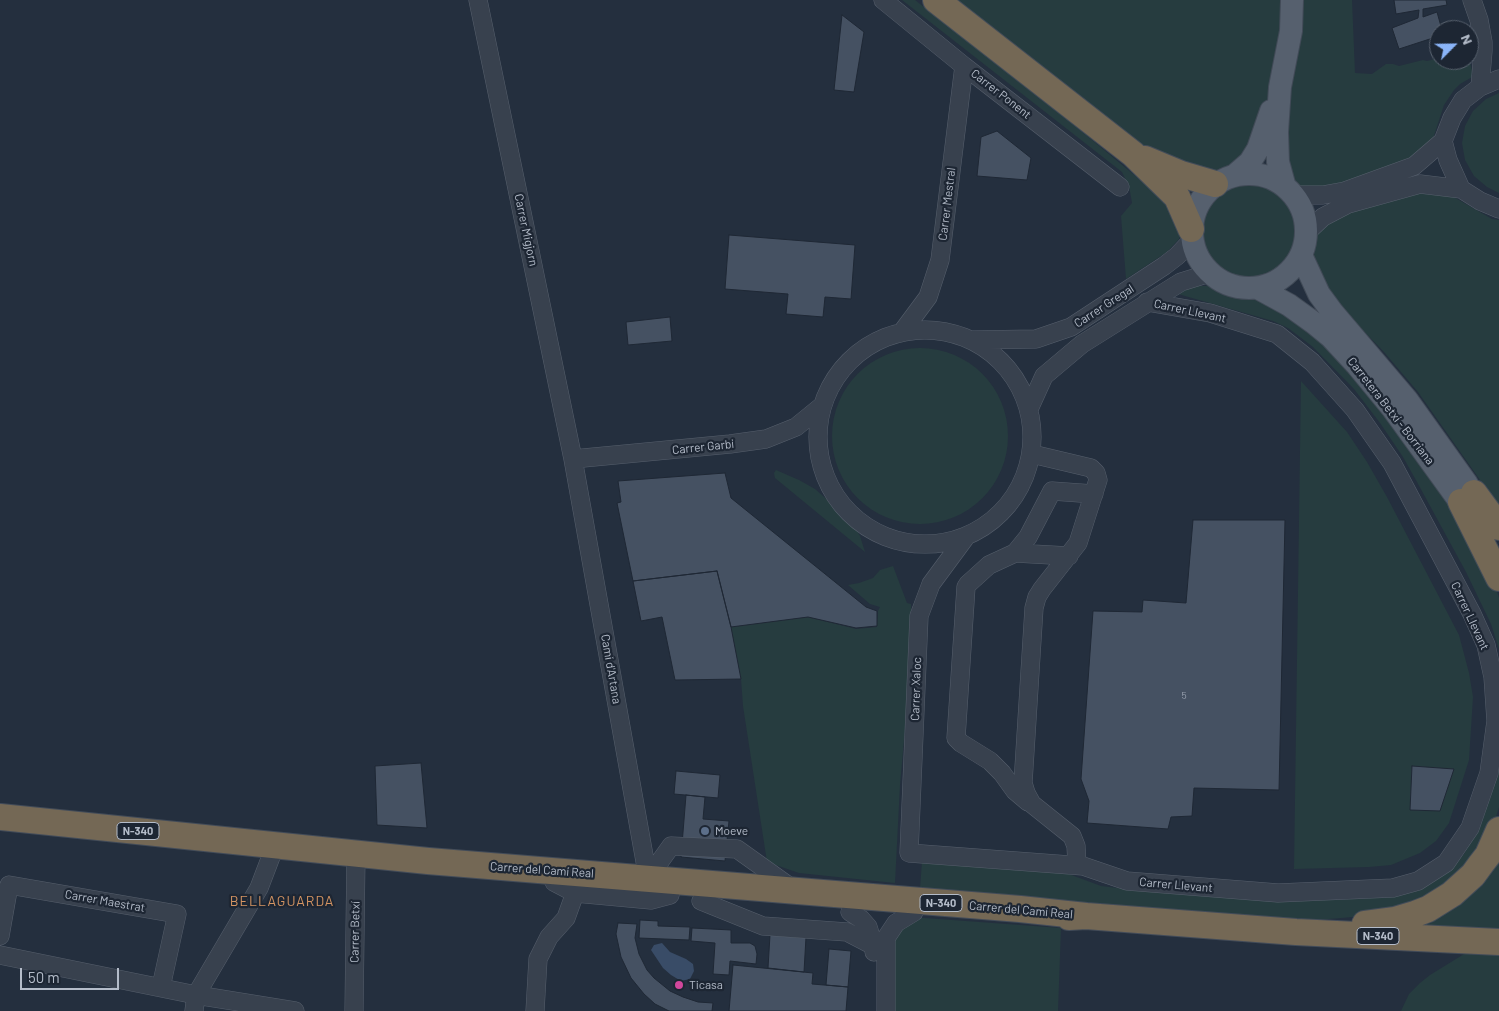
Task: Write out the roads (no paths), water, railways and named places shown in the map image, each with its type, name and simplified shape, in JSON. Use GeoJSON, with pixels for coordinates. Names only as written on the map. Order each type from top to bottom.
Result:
{"type":"FeatureCollection","features":[{"type":"Feature","properties":{"kind":"highway"},"geometry":{"type":"LineString","coordinates":[[936,0],[1133,154],[1176,198],[1192,234]]}},
{"type":"Feature","properties":{"kind":"highway"},"geometry":{"type":"LineString","coordinates":[[1133,154],[1181,174],[1225,179]]}},
{"type":"Feature","properties":{"kind":"highway"},"geometry":{"type":"LineString","coordinates":[[1468,498],[1499,527]]}},
{"type":"Feature","properties":{"kind":"highway"},"geometry":{"type":"LineString","coordinates":[[1468,498],[1499,578]]}},
{"type":"Feature","properties":{"kind":"highway","name":"Carrer del Camí Real"},"geometry":{"type":"LineString","coordinates":[[0,817],[428,861],[652,873],[786,884],[1086,916]]}},
{"type":"Feature","properties":{"kind":"highway"},"geometry":{"type":"LineString","coordinates":[[1296,932],[1395,920],[1428,909],[1452,894],[1473,875],[1488,854],[1499,830]]}},
{"type":"Feature","properties":{"kind":"highway"},"geometry":{"type":"LineString","coordinates":[[428,861],[448,870],[462,873],[564,887],[642,890],[701,901],[850,912],[914,912],[1018,920],[1086,916]]}},
{"type":"Feature","properties":{"kind":"highway","name":"N-340"},"geometry":{"type":"LineString","coordinates":[[1086,916],[1296,932],[1499,942]]}},
{"type":"Feature","properties":{"kind":"main road"},"geometry":{"type":"LineString","coordinates":[[1280,87],[1278,162],[1289,189],[1303,212],[1306,233],[1305,243],[1301,255],[1290,272],[1275,282],[1258,288],[1240,288],[1224,283],[1210,273],[1198,259],[1192,234],[1194,212],[1203,196],[1250,162],[1258,150],[1280,87],[1291,31],[1292,0]]}},
{"type":"Feature","properties":{"kind":"main road"},"geometry":{"type":"LineString","coordinates":[[1225,179],[1252,173],[1268,176],[1289,189]]}},
{"type":"Feature","properties":{"kind":"main road","name":"Carretera Betxí - Borriana"},"geometry":{"type":"LineString","coordinates":[[1301,255],[1319,294],[1332,313],[1407,400],[1468,498],[1499,560]]}},
{"type":"Feature","properties":{"kind":"main road","name":"Carretera Betxí - Borriana"},"geometry":{"type":"LineString","coordinates":[[1258,288],[1289,304],[1331,337],[1356,364],[1468,498],[1499,540]]}},
{"type":"Feature","properties":{"kind":"street","name":"Carrer Migjorn"},"geometry":{"type":"LineString","coordinates":[[478,0],[574,459]]}},
{"type":"Feature","properties":{"kind":"street","name":"Carrer Ponent"},"geometry":{"type":"LineString","coordinates":[[883,0],[964,66],[1120,187]]}},
{"type":"Feature","properties":{"kind":"street"},"geometry":{"type":"LineString","coordinates":[[1472,0],[1479,20],[1483,42],[1480,86]]}},
{"type":"Feature","properties":{"kind":"street","name":"Carrer Mestral"},"geometry":{"type":"LineString","coordinates":[[902,332],[928,297],[940,260],[964,66]]}},
{"type":"Feature","properties":{"kind":"street"},"geometry":{"type":"LineString","coordinates":[[1289,189],[1323,195],[1345,191],[1414,166],[1443,141],[1452,118],[1463,100],[1480,86],[1499,79]]}},
{"type":"Feature","properties":{"kind":"street"},"geometry":{"type":"LineString","coordinates":[[1443,141],[1448,160],[1461,189]]}},
{"type":"Feature","properties":{"kind":"street"},"geometry":{"type":"LineString","coordinates":[[1306,233],[1323,217],[1348,204],[1420,184],[1461,189],[1480,201],[1499,209]]}},
{"type":"Feature","properties":{"kind":"street","name":"Carrer Gregal"},"geometry":{"type":"LineString","coordinates":[[972,340],[1036,339],[1070,327],[1164,266],[1177,256],[1192,234]]}},
{"type":"Feature","properties":{"kind":"street","name":"Carrer Gregal"},"geometry":{"type":"LineString","coordinates":[[1029,409],[1044,376],[1082,344],[1180,282],[1210,273]]}},
{"type":"Feature","properties":{"kind":"street","name":"Carrer Llevant"},"geometry":{"type":"LineString","coordinates":[[910,853],[1077,865],[1127,881],[1278,893],[1393,888],[1418,881],[1446,863],[1470,828],[1489,773],[1496,720],[1493,677],[1486,645],[1472,614],[1392,463],[1355,410],[1312,362],[1277,334],[1210,313],[1147,302]]}},
{"type":"Feature","properties":{"kind":"street"},"geometry":{"type":"LineString","coordinates":[[938,330],[972,340],[997,358],[1017,381],[1029,409],[1033,432],[1032,454],[1020,490],[996,518],[965,538],[931,545],[897,541],[866,527],[840,503],[824,473],[818,439],[823,405],[834,380],[853,358],[876,342],[902,332],[938,330]]}},
{"type":"Feature","properties":{"kind":"street","name":"Carrer Garbí"},"geometry":{"type":"LineString","coordinates":[[574,459],[766,439],[796,426],[823,405]]}},
{"type":"Feature","properties":{"kind":"street"},"geometry":{"type":"LineString","coordinates":[[1032,454],[1091,468],[1096,473],[1098,480],[1078,543],[1042,589],[1037,597],[1034,608],[1023,783],[1028,797],[1036,808]]}},
{"type":"Feature","properties":{"kind":"street","name":"Camí d'Artana"},"geometry":{"type":"LineString","coordinates":[[574,459],[652,873]]}},
{"type":"Feature","properties":{"kind":"street"},"geometry":{"type":"LineString","coordinates":[[1015,553],[1031,531],[1052,491],[1094,494]]}},
{"type":"Feature","properties":{"kind":"street","name":"Carrer Xaloc"},"geometry":{"type":"LineString","coordinates":[[910,853],[919,616],[930,584],[965,538]]}},
{"type":"Feature","properties":{"kind":"street"},"geometry":{"type":"LineString","coordinates":[[1069,556],[1015,553],[989,565],[966,587],[956,738],[990,760],[1015,791],[1072,836],[1076,846],[1077,865]]}},
{"type":"Feature","properties":{"kind":"street"},"geometry":{"type":"LineString","coordinates":[[195,1003],[259,888],[276,846]]}},
{"type":"Feature","properties":{"kind":"street"},"geometry":{"type":"LineString","coordinates":[[652,873],[671,846],[737,849],[786,884]]}},
{"type":"Feature","properties":{"kind":"street","name":"Carrer Betxí"},"geometry":{"type":"LineString","coordinates":[[354,1011],[356,854]]}},
{"type":"Feature","properties":{"kind":"street","name":"Carrer Maestrat"},"geometry":{"type":"LineString","coordinates":[[0,936],[9,885],[178,914],[161,987]]}},
{"type":"Feature","properties":{"kind":"street"},"geometry":{"type":"LineString","coordinates":[[535,1011],[538,959],[549,937],[566,918],[564,887]]}},
{"type":"Feature","properties":{"kind":"street"},"geometry":{"type":"LineString","coordinates":[[701,901],[764,926],[847,932],[874,946]]}},
{"type":"Feature","properties":{"kind":"street"},"geometry":{"type":"LineString","coordinates":[[850,912],[861,919],[868,927],[874,946],[874,1011]]}},
{"type":"Feature","properties":{"kind":"street"},"geometry":{"type":"LineString","coordinates":[[886,1011],[886,938],[896,923],[914,912]]}},
{"type":"Feature","properties":{"kind":"street"},"geometry":{"type":"LineString","coordinates":[[0,955],[161,987],[195,1003],[295,1011]]}},
{"type":"Feature","properties":{"kind":"water"},"geometry":{"type":"Polygon","coordinates":[[[662,943],[670,952],[693,964],[694,971],[690,979],[681,981],[663,968],[651,950],[654,945],[662,943]]]}},
{"type":"Feature","properties":{"kind":"place","name":"Moeve"},"geometry":{"type":"Point","coordinates":[705,831]}},
{"type":"Feature","properties":{"kind":"place","name":"Ticasa"},"geometry":{"type":"Point","coordinates":[679,985]}},
{"type":"Feature","properties":{"kind":"district","name":"BELLAGUARDA"},"geometry":{"type":"Point","coordinates":[282,901]}}]}
